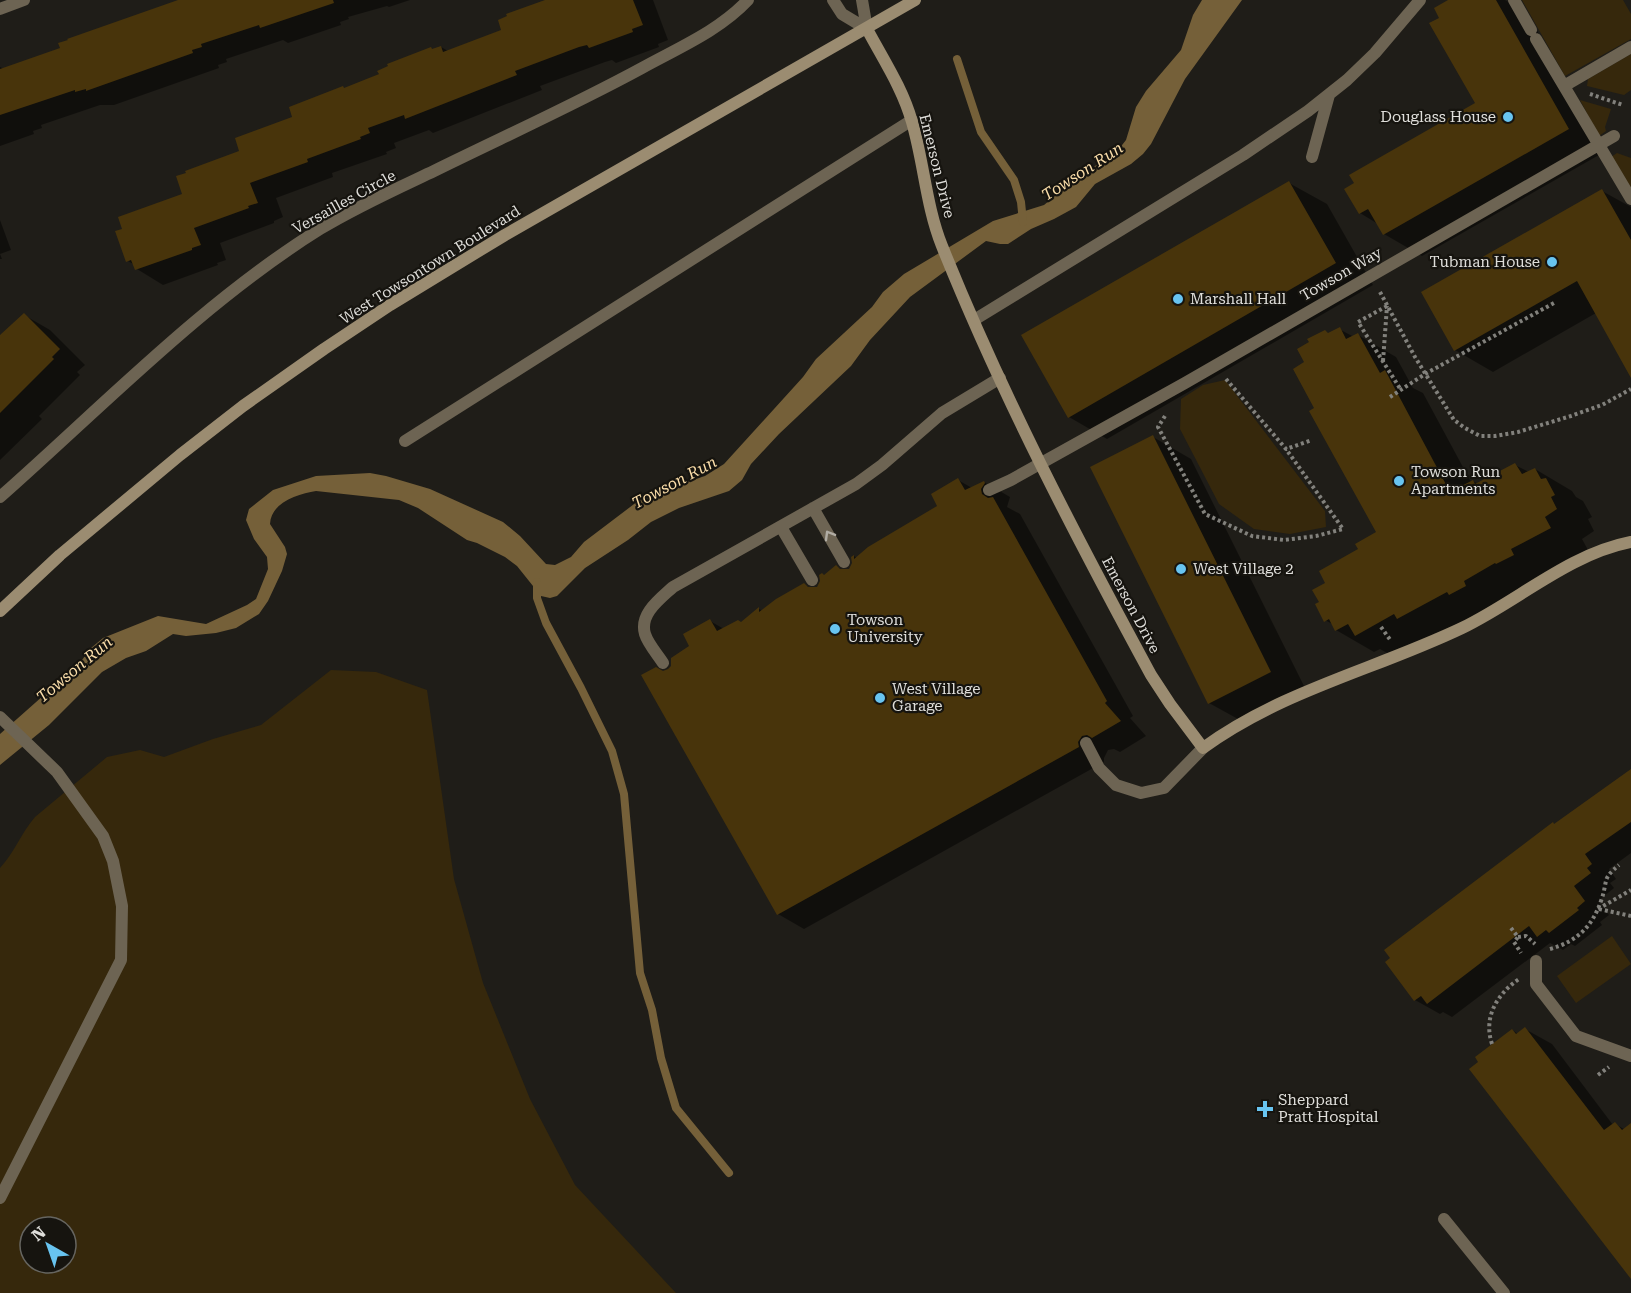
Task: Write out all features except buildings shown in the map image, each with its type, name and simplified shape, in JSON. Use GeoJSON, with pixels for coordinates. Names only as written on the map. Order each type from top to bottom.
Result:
{"type":"FeatureCollection","features":[{"type":"Feature","properties":{"kind":"street"},"geometry":{"type":"LineString","coordinates":[[0,9],[24,0]]}},
{"type":"Feature","properties":{"kind":"street","name":"Versailles Circle"},"geometry":{"type":"LineString","coordinates":[[0,497],[179,336],[265,266],[322,228],[393,190],[604,88],[733,16],[748,0]]}},
{"type":"Feature","properties":{"kind":"street"},"geometry":{"type":"LineString","coordinates":[[833,0],[842,14],[867,29]]}},
{"type":"Feature","properties":{"kind":"street"},"geometry":{"type":"LineString","coordinates":[[862,0],[867,29]]}},
{"type":"Feature","properties":{"kind":"street","name":"West Towsontown Boulevard"},"geometry":{"type":"LineString","coordinates":[[0,611],[60,555],[180,455],[243,406],[324,349],[505,235],[915,0]]}},
{"type":"Feature","properties":{"kind":"street"},"geometry":{"type":"LineString","coordinates":[[972,314],[1243,155],[1329,95],[1375,53],[1420,0]]}},
{"type":"Feature","properties":{"kind":"street"},"geometry":{"type":"LineString","coordinates":[[1514,0],[1631,199]]}},
{"type":"Feature","properties":{"kind":"street","name":"Emerson Drive"},"geometry":{"type":"LineString","coordinates":[[867,29],[895,81],[912,120],[941,244],[1040,464],[1151,675],[1203,748]]}},
{"type":"Feature","properties":{"kind":"street"},"geometry":{"type":"LineString","coordinates":[[1564,86],[1631,47]]}},
{"type":"Feature","properties":{"kind":"street"},"geometry":{"type":"LineString","coordinates":[[1312,157],[1329,95]]}},
{"type":"Feature","properties":{"kind":"street"},"geometry":{"type":"LineString","coordinates":[[405,441],[912,120]]}},
{"type":"Feature","properties":{"kind":"street","name":"Towson Way"},"geometry":{"type":"LineString","coordinates":[[989,490],[1185,383],[1614,136]]}},
{"type":"Feature","properties":{"kind":"street"},"geometry":{"type":"LineString","coordinates":[[663,663],[645,634],[646,615],[673,587],[856,484],[882,465],[942,413],[1000,378]]}},
{"type":"Feature","properties":{"kind":"street"},"geometry":{"type":"LineString","coordinates":[[813,508],[844,562]]}},
{"type":"Feature","properties":{"kind":"street"},"geometry":{"type":"LineString","coordinates":[[781,527],[813,580]]}},
{"type":"Feature","properties":{"kind":"street"},"geometry":{"type":"LineString","coordinates":[[1086,742],[1099,768],[1116,785],[1141,793],[1164,788],[1203,748],[1227,730],[1273,705],[1462,628],[1576,562],[1631,542]]}},
{"type":"Feature","properties":{"kind":"street"},"geometry":{"type":"LineString","coordinates":[[0,717],[57,772],[103,836],[113,861],[122,906],[121,960],[0,1198]]}},
{"type":"Feature","properties":{"kind":"street"},"geometry":{"type":"LineString","coordinates":[[1536,967],[1536,984],[1576,1036],[1631,1056]]}},
{"type":"Feature","properties":{"kind":"street"},"geometry":{"type":"LineString","coordinates":[[1443,1219],[1504,1293]]}},
{"type":"Feature","properties":{"kind":"path"},"geometry":{"type":"LineString","coordinates":[[1370,275],[1425,374],[1454,420],[1480,436],[1518,432],[1571,416],[1602,405],[1631,389]]}},
{"type":"Feature","properties":{"kind":"path"},"geometry":{"type":"LineString","coordinates":[[1390,397],[1425,374],[1554,303]]}},
{"type":"Feature","properties":{"kind":"path"},"geometry":{"type":"LineString","coordinates":[[1383,361],[1387,306]]}},
{"type":"Feature","properties":{"kind":"path"},"geometry":{"type":"LineString","coordinates":[[1387,306],[1358,321],[1401,390]]}},
{"type":"Feature","properties":{"kind":"path"},"geometry":{"type":"LineString","coordinates":[[1185,383],[1158,427],[1205,514],[1252,536],[1284,540],[1316,536],[1343,528],[1286,449],[1214,365]]}},
{"type":"Feature","properties":{"kind":"path"},"geometry":{"type":"LineString","coordinates":[[1286,449],[1312,440]]}},
{"type":"Feature","properties":{"kind":"path"},"geometry":{"type":"LineString","coordinates":[[1381,627],[1391,641]]}},
{"type":"Feature","properties":{"kind":"path"},"geometry":{"type":"LineString","coordinates":[[1492,1044],[1488,1033],[1494,1005],[1507,988],[1536,967],[1548,950],[1578,938],[1598,909],[1606,876],[1619,865]]}},
{"type":"Feature","properties":{"kind":"path"},"geometry":{"type":"LineString","coordinates":[[1598,909],[1631,890]]}},
{"type":"Feature","properties":{"kind":"path"},"geometry":{"type":"LineString","coordinates":[[1598,909],[1631,916]]}},
{"type":"Feature","properties":{"kind":"path"},"geometry":{"type":"LineString","coordinates":[[1511,928],[1518,937],[1514,942],[1525,959],[1536,967]]}},
{"type":"Feature","properties":{"kind":"shaded area"},"geometry":{"type":"Polygon","coordinates":[[[1522,0],[1623,0],[1631,14],[1631,39],[1565,76],[1522,0]]]}},
{"type":"Feature","properties":{"kind":"shaded area"},"geometry":{"type":"Polygon","coordinates":[[[1631,54],[1631,90],[1624,95],[1587,86],[1588,79],[1631,54]]]}},
{"type":"Feature","properties":{"kind":"shaded area"},"geometry":{"type":"Polygon","coordinates":[[[1580,100],[1611,109],[1605,127],[1606,131],[1599,136],[1580,100]]]}},
{"type":"Feature","properties":{"kind":"shaded area"},"geometry":{"type":"Polygon","coordinates":[[[1617,153],[1631,158],[1631,188],[1611,157],[1617,153]]]}},
{"type":"Feature","properties":{"kind":"shaded area"},"geometry":{"type":"Polygon","coordinates":[[[1225,380],[1325,511],[1326,527],[1290,534],[1254,529],[1219,504],[1180,429],[1181,399],[1203,385],[1225,380]]]}},
{"type":"Feature","properties":{"kind":"shaded area"},"geometry":{"type":"Polygon","coordinates":[[[331,670],[376,672],[427,690],[454,879],[483,983],[530,1099],[575,1185],[676,1293],[0,1293],[0,868],[35,817],[107,757],[140,750],[164,757],[261,725],[331,670]]]}},
{"type":"Feature","properties":{"kind":"shaded area"},"geometry":{"type":"Polygon","coordinates":[[[1612,936],[1631,964],[1576,1003],[1557,976],[1612,936]]]}},
{"type":"Feature","properties":{"kind":"water","name":"Towson Run"},"geometry":{"type":"Polygon","coordinates":[[[1202,0],[1242,0],[1185,79],[1151,144],[1143,154],[1131,164],[1095,184],[1076,207],[1031,229],[1008,244],[986,241],[910,297],[870,340],[851,366],[779,434],[751,464],[742,480],[729,491],[679,508],[651,522],[585,568],[557,596],[550,598],[541,596],[517,566],[505,557],[467,540],[418,508],[399,500],[316,491],[301,494],[280,505],[272,516],[270,524],[287,554],[268,601],[259,614],[236,628],[216,633],[186,636],[173,634],[146,651],[126,658],[102,672],[49,725],[0,765],[0,734],[79,664],[91,648],[103,638],[158,616],[206,624],[256,599],[268,569],[267,557],[254,539],[246,520],[249,509],[273,490],[316,476],[370,473],[386,476],[430,489],[503,522],[520,536],[546,564],[555,565],[571,557],[584,542],[646,495],[705,476],[724,464],[803,377],[816,359],[904,274],[993,221],[1044,205],[1119,149],[1126,140],[1136,107],[1146,91],[1181,50],[1193,15],[1202,0]]]}},
{"type":"Feature","properties":{"kind":"waterway"},"geometry":{"type":"LineString","coordinates":[[957,59],[981,132],[1014,180],[1021,202],[1023,222]]}},
{"type":"Feature","properties":{"kind":"waterway"},"geometry":{"type":"LineString","coordinates":[[537,582],[537,598],[546,623],[612,751],[624,794],[640,973],[652,1010],[661,1058],[676,1108],[729,1173]]}},
{"type":"Feature","properties":{"kind":"place","name":"Douglass House"},"geometry":{"type":"Point","coordinates":[1508,117]}},
{"type":"Feature","properties":{"kind":"place","name":"Tubman House"},"geometry":{"type":"Point","coordinates":[1552,262]}},
{"type":"Feature","properties":{"kind":"place","name":"Marshall Hall"},"geometry":{"type":"Point","coordinates":[1178,299]}},
{"type":"Feature","properties":{"kind":"place","name":"Towson Run Apartments"},"geometry":{"type":"Point","coordinates":[1399,481]}},
{"type":"Feature","properties":{"kind":"place","name":"West Village 2"},"geometry":{"type":"Point","coordinates":[1181,569]}},
{"type":"Feature","properties":{"kind":"place","name":"Towson University"},"geometry":{"type":"Point","coordinates":[835,629]}},
{"type":"Feature","properties":{"kind":"place","name":"West Village Garage"},"geometry":{"type":"Point","coordinates":[880,698]}},
{"type":"Feature","properties":{"kind":"place","name":"Sheppard Pratt Hospital"},"geometry":{"type":"Point","coordinates":[1265,1109]}}]}
